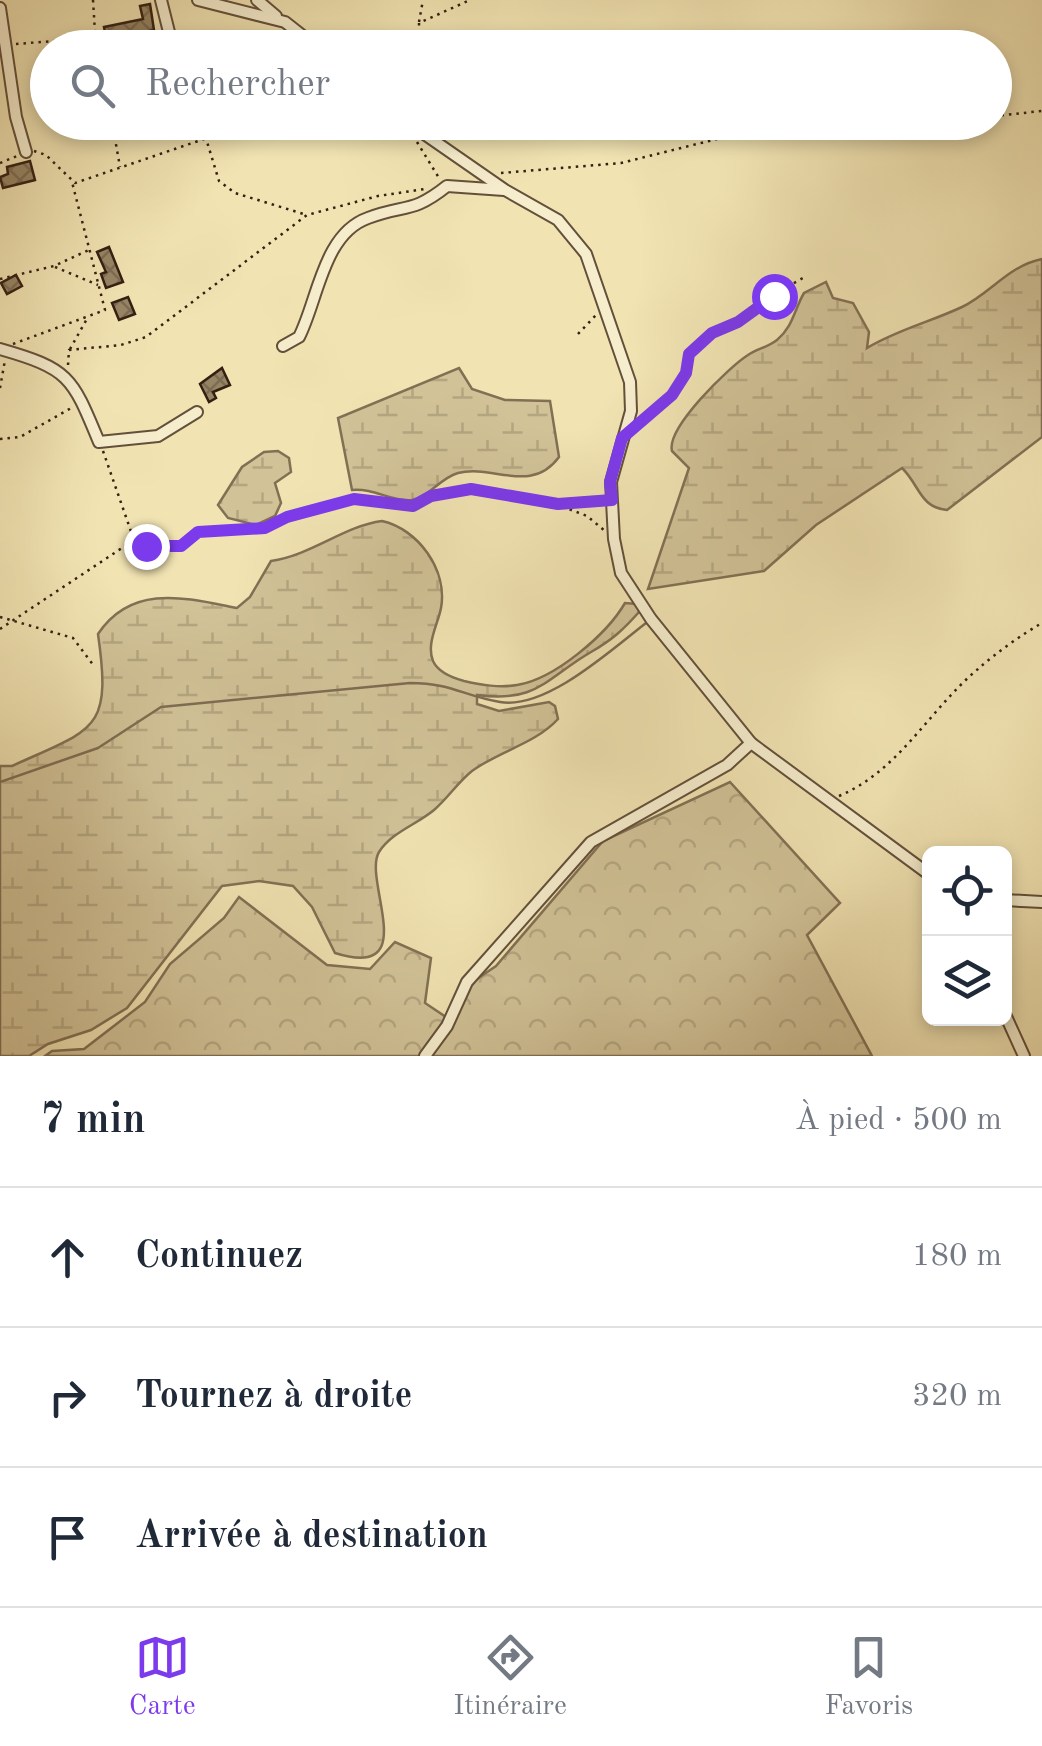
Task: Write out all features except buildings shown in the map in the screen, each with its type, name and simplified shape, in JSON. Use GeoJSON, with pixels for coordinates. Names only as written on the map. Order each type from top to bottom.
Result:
{"type":"FeatureCollection","features":[{"type":"Feature","properties":{"kind":"street"},"geometry":{"type":"LineString","coordinates":[[162,0],[169,30]]}},
{"type":"Feature","properties":{"kind":"street"},"geometry":{"type":"LineString","coordinates":[[198,0],[286,22]]}},
{"type":"Feature","properties":{"kind":"street"},"geometry":{"type":"LineString","coordinates":[[257,0],[296,30]]}},
{"type":"Feature","properties":{"kind":"street"},"geometry":{"type":"LineString","coordinates":[[0,8],[1,36],[26,152]]}},
{"type":"Feature","properties":{"kind":"street"},"geometry":{"type":"LineString","coordinates":[[434,140],[569,230],[586,254],[630,382],[631,411],[610,482],[620,574],[651,619],[751,743],[922,868]]}},
{"type":"Feature","properties":{"kind":"street"},"geometry":{"type":"LineString","coordinates":[[283,346],[299,337],[317,283],[348,229],[367,218],[420,208],[446,186],[505,190]]}},
{"type":"Feature","properties":{"kind":"street"},"geometry":{"type":"LineString","coordinates":[[5,350],[57,368],[69,378],[99,442],[158,436],[197,412]]}},
{"type":"Feature","properties":{"kind":"street"},"geometry":{"type":"LineString","coordinates":[[425,1056],[447,1026],[467,982],[591,842],[726,765],[751,743]]}},
{"type":"Feature","properties":{"kind":"street"},"geometry":{"type":"LineString","coordinates":[[1012,900],[1042,902]]}},
{"type":"Feature","properties":{"kind":"street"},"geometry":{"type":"LineString","coordinates":[[1010,1026],[1024,1056]]}},
{"type":"Feature","properties":{"kind":"path"},"geometry":{"type":"LineString","coordinates":[[93,0],[95,30]]}},
{"type":"Feature","properties":{"kind":"path"},"geometry":{"type":"LineString","coordinates":[[419,30],[423,0]]}},
{"type":"Feature","properties":{"kind":"path"},"geometry":{"type":"LineString","coordinates":[[419,23],[470,0]]}},
{"type":"Feature","properties":{"kind":"path"},"geometry":{"type":"LineString","coordinates":[[1,36],[22,45],[30,44]]}},
{"type":"Feature","properties":{"kind":"path"},"geometry":{"type":"LineString","coordinates":[[1012,114],[1042,110]]}},
{"type":"Feature","properties":{"kind":"path"},"geometry":{"type":"LineString","coordinates":[[115,140],[120,168]]}},
{"type":"Feature","properties":{"kind":"path"},"geometry":{"type":"LineString","coordinates":[[72,182],[200,140]]}},
{"type":"Feature","properties":{"kind":"path"},"geometry":{"type":"LineString","coordinates":[[207,140],[219,182],[235,193],[308,215]]}},
{"type":"Feature","properties":{"kind":"path"},"geometry":{"type":"LineString","coordinates":[[492,178],[498,173],[621,163],[713,140]]}},
{"type":"Feature","properties":{"kind":"path"},"geometry":{"type":"LineString","coordinates":[[69,350],[121,345],[146,336],[308,215],[378,196],[446,186],[417,142]]}},
{"type":"Feature","properties":{"kind":"path"},"geometry":{"type":"LineString","coordinates":[[0,164],[40,150],[72,182],[105,310],[14,340],[5,350],[0,388]]}},
{"type":"Feature","properties":{"kind":"path"},"geometry":{"type":"LineString","coordinates":[[0,279],[54,266],[91,249]]}},
{"type":"Feature","properties":{"kind":"path"},"geometry":{"type":"LineString","coordinates":[[54,266],[100,285]]}},
{"type":"Feature","properties":{"kind":"path"},"geometry":{"type":"LineString","coordinates":[[622,438],[672,395],[686,373],[689,354],[712,333],[738,322],[760,302],[802,278]]}},
{"type":"Feature","properties":{"kind":"path"},"geometry":{"type":"LineString","coordinates":[[578,334],[589,320],[607,312]]}},
{"type":"Feature","properties":{"kind":"path"},"geometry":{"type":"LineString","coordinates":[[69,378],[69,350],[80,338],[89,315]]}},
{"type":"Feature","properties":{"kind":"path"},"geometry":{"type":"LineString","coordinates":[[2,437],[20,437],[74,406],[80,398]]}},
{"type":"Feature","properties":{"kind":"path"},"geometry":{"type":"LineString","coordinates":[[99,442],[134,540],[146,546],[181,546],[198,532],[265,528],[287,517],[354,499],[413,506],[451,490],[537,497],[587,516],[614,539]]}},
{"type":"Feature","properties":{"kind":"path"},"geometry":{"type":"LineString","coordinates":[[558,504],[612,500]]}},
{"type":"Feature","properties":{"kind":"path"},"geometry":{"type":"LineString","coordinates":[[0,629],[56,588],[134,540]]}},
{"type":"Feature","properties":{"kind":"path"},"geometry":{"type":"LineString","coordinates":[[0,618],[72,638],[94,666]]}},
{"type":"Feature","properties":{"kind":"path"},"geometry":{"type":"LineString","coordinates":[[826,800],[844,795],[880,769],[975,671],[1042,624]]}},
{"type":"Feature","properties":{"kind":"green space"},"geometry":{"type":"Polygon","coordinates":[[[1042,259],[1042,437],[947,510],[925,500],[902,468],[816,525],[764,571],[648,589],[689,468],[672,451],[679,428],[727,372],[782,335],[804,293],[826,282],[833,298],[853,303],[869,332],[867,348],[962,307],[1019,267],[1042,259]]]}},
{"type":"Feature","properties":{"kind":"green space"},"geometry":{"type":"Polygon","coordinates":[[[459,368],[472,389],[505,400],[550,401],[559,457],[548,468],[524,476],[458,473],[412,500],[352,490],[338,418],[459,368]]]}},
{"type":"Feature","properties":{"kind":"green space"},"geometry":{"type":"Polygon","coordinates":[[[278,451],[289,458],[291,472],[275,483],[281,503],[275,516],[256,525],[228,518],[218,505],[242,467],[264,452],[278,451]]]}},
{"type":"Feature","properties":{"kind":"green space"},"geometry":{"type":"Polygon","coordinates":[[[382,521],[395,525],[418,542],[435,566],[442,594],[431,654],[438,668],[455,678],[497,686],[532,681],[578,653],[606,628],[625,603],[637,604],[639,612],[611,639],[539,687],[514,695],[477,695],[477,704],[499,711],[549,702],[555,706],[558,719],[539,735],[472,771],[434,810],[384,845],[376,866],[384,924],[383,941],[377,953],[361,958],[335,953],[312,907],[293,886],[259,881],[222,886],[127,1008],[91,1030],[48,1044],[29,1056],[0,1056],[0,766],[12,766],[62,743],[91,722],[99,709],[102,691],[98,634],[127,607],[143,601],[180,598],[237,608],[250,597],[271,561],[382,521]]]}},
{"type":"Feature","properties":{"kind":"green space"},"geometry":{"type":"Polygon","coordinates":[[[730,782],[840,903],[807,935],[872,1056],[45,1056],[52,1051],[84,1049],[145,1002],[170,964],[224,918],[239,897],[327,965],[370,969],[395,942],[431,958],[425,1003],[452,1021],[468,985],[496,966],[603,841],[730,782]]]}},
{"type":"Feature","properties":{"kind":"waterway"},"geometry":{"type":"LineString","coordinates":[[0,782],[98,748],[161,707],[410,683],[437,685],[500,702],[518,702],[537,697],[577,676],[646,623]]}},
{"type":"Feature","properties":{"kind":"route"},"geometry":{"type":"LineString","coordinates":[[146,546],[181,546],[198,532],[265,528],[287,517],[354,499],[413,506],[451,490],[471,489],[537,497],[558,504],[612,500],[610,482],[622,438],[656,413],[672,395],[686,373],[689,354],[712,333],[738,322],[760,302],[774,296]]}}]}
